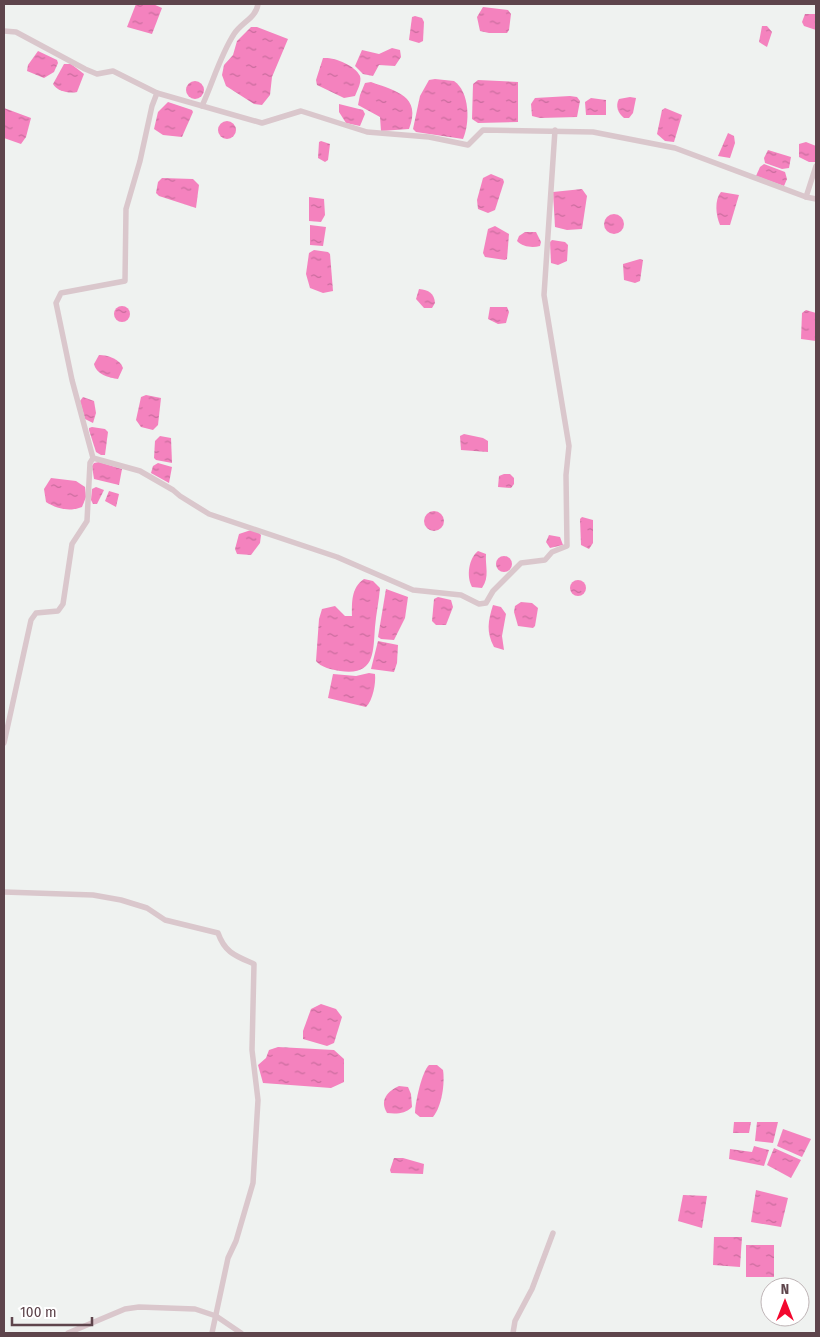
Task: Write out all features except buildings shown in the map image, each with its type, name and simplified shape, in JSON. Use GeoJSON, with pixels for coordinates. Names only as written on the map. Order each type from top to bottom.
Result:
{"type":"FeatureCollection","features":[{"type":"Feature","properties":{"kind":"street"},"geometry":{"type":"LineString","coordinates":[[202,106],[227,45],[238,28],[257,12],[258,4]]}},
{"type":"Feature","properties":{"kind":"street"},"geometry":{"type":"LineString","coordinates":[[4,31],[16,32],[97,74],[113,71],[157,93],[262,123],[301,111],[368,132],[429,137],[468,145],[483,130],[593,132],[675,148],[806,198],[816,199]]}},
{"type":"Feature","properties":{"kind":"street"},"geometry":{"type":"LineString","coordinates":[[4,743],[32,620],[36,613],[58,611],[62,604],[72,544],[87,521],[90,463],[93,458],[72,380],[56,303],[61,293],[125,281],[126,209],[157,93]]}},
{"type":"Feature","properties":{"kind":"street"},"geometry":{"type":"LineString","coordinates":[[93,458],[140,471],[209,514],[337,557],[413,590],[461,595],[479,604],[486,603],[493,591],[521,563],[545,560],[552,552],[567,546],[566,475],[569,446],[544,295],[555,130]]}},
{"type":"Feature","properties":{"kind":"street"},"geometry":{"type":"LineString","coordinates":[[806,198],[816,166]]}},
{"type":"Feature","properties":{"kind":"street"},"geometry":{"type":"LineString","coordinates":[[4,892],[93,895],[121,900],[147,908],[164,920],[218,933],[222,945],[234,955],[254,964],[252,1050],[258,1100],[253,1183],[228,1258],[212,1333]]}},
{"type":"Feature","properties":{"kind":"street"},"geometry":{"type":"LineString","coordinates":[[513,1333],[515,1321],[532,1289],[553,1233]]}},
{"type":"Feature","properties":{"kind":"street"},"geometry":{"type":"LineString","coordinates":[[68,1333],[125,1309],[139,1307],[195,1309],[216,1316],[241,1333]]}},
{"type":"Feature","properties":{"kind":"water"},"geometry":{"type":"Polygon","coordinates":[[[136,4],[153,4],[162,8],[152,34],[127,27],[136,4]]]}},
{"type":"Feature","properties":{"kind":"water"},"geometry":{"type":"Polygon","coordinates":[[[483,7],[508,10],[511,14],[507,33],[480,31],[477,17],[483,7]]]}},
{"type":"Feature","properties":{"kind":"water"},"geometry":{"type":"Polygon","coordinates":[[[805,14],[816,14],[816,30],[804,26],[802,22],[805,14]]]}},
{"type":"Feature","properties":{"kind":"water"},"geometry":{"type":"Polygon","coordinates":[[[412,17],[422,18],[424,22],[423,41],[419,43],[409,40],[412,17]]]}},
{"type":"Feature","properties":{"kind":"water"},"geometry":{"type":"Polygon","coordinates":[[[762,26],[767,26],[772,32],[767,47],[759,42],[762,26]]]}},
{"type":"Feature","properties":{"kind":"water"},"geometry":{"type":"Polygon","coordinates":[[[251,27],[257,27],[288,39],[272,77],[270,95],[262,105],[254,104],[226,86],[222,75],[224,65],[233,55],[237,41],[251,27]]]}},
{"type":"Feature","properties":{"kind":"water"},"geometry":{"type":"Polygon","coordinates":[[[392,48],[400,50],[401,57],[395,66],[379,65],[373,76],[363,74],[355,66],[362,50],[379,54],[392,48]]]}},
{"type":"Feature","properties":{"kind":"water"},"geometry":{"type":"Polygon","coordinates":[[[38,51],[57,60],[58,63],[54,72],[44,78],[27,71],[28,65],[38,51]]]}},
{"type":"Feature","properties":{"kind":"water"},"geometry":{"type":"Polygon","coordinates":[[[323,58],[333,59],[354,68],[360,76],[355,96],[344,98],[317,85],[316,80],[323,58]]]}},
{"type":"Feature","properties":{"kind":"water"},"geometry":{"type":"Polygon","coordinates":[[[64,64],[71,64],[84,74],[77,92],[70,93],[64,91],[53,84],[64,64]]]}},
{"type":"Feature","properties":{"kind":"water"},"geometry":{"type":"Polygon","coordinates":[[[429,80],[454,81],[463,92],[467,108],[467,125],[463,139],[416,132],[413,129],[420,96],[429,80]]]}},
{"type":"Feature","properties":{"kind":"water"},"geometry":{"type":"Polygon","coordinates":[[[478,80],[518,82],[518,122],[478,123],[472,119],[473,84],[478,80]]]}},
{"type":"Feature","properties":{"kind":"water"},"geometry":{"type":"Polygon","coordinates":[[[195,81],[201,84],[204,90],[201,96],[195,99],[189,96],[186,90],[189,84],[195,81]]]}},
{"type":"Feature","properties":{"kind":"water"},"geometry":{"type":"Polygon","coordinates":[[[371,82],[397,92],[409,102],[412,109],[412,118],[409,129],[381,131],[380,117],[358,105],[365,83],[371,82]]]}},
{"type":"Feature","properties":{"kind":"water"},"geometry":{"type":"Polygon","coordinates":[[[577,97],[580,101],[577,117],[540,118],[532,116],[531,104],[535,98],[577,97]]]}},
{"type":"Feature","properties":{"kind":"water"},"geometry":{"type":"Polygon","coordinates":[[[591,98],[606,100],[606,115],[586,115],[585,102],[591,98]]]}},
{"type":"Feature","properties":{"kind":"water"},"geometry":{"type":"Polygon","coordinates":[[[636,98],[633,113],[629,118],[624,118],[620,114],[617,104],[619,99],[636,98]]]}},
{"type":"Feature","properties":{"kind":"water"},"geometry":{"type":"Polygon","coordinates":[[[168,102],[193,112],[182,137],[163,135],[154,129],[158,112],[168,102]]]}},
{"type":"Feature","properties":{"kind":"water"},"geometry":{"type":"Polygon","coordinates":[[[339,104],[363,110],[365,114],[360,126],[346,123],[339,112],[339,104]]]}},
{"type":"Feature","properties":{"kind":"water"},"geometry":{"type":"Polygon","coordinates":[[[4,108],[31,118],[26,137],[21,144],[4,138],[4,108]]]}},
{"type":"Feature","properties":{"kind":"water"},"geometry":{"type":"Polygon","coordinates":[[[665,108],[682,115],[674,142],[665,141],[657,134],[662,110],[665,108]]]}},
{"type":"Feature","properties":{"kind":"water"},"geometry":{"type":"Polygon","coordinates":[[[227,121],[233,124],[236,130],[233,136],[227,139],[221,136],[218,130],[221,124],[227,121]]]}},
{"type":"Feature","properties":{"kind":"water"},"geometry":{"type":"Polygon","coordinates":[[[728,133],[734,136],[735,143],[730,158],[718,156],[728,133]]]}},
{"type":"Feature","properties":{"kind":"water"},"geometry":{"type":"Polygon","coordinates":[[[319,142],[330,144],[328,160],[325,162],[318,158],[319,142]]]}},
{"type":"Feature","properties":{"kind":"water"},"geometry":{"type":"Polygon","coordinates":[[[806,142],[816,146],[816,162],[809,162],[799,157],[799,144],[806,142]]]}},
{"type":"Feature","properties":{"kind":"water"},"geometry":{"type":"Polygon","coordinates":[[[768,150],[791,157],[789,168],[782,169],[765,163],[764,158],[768,150]]]}},
{"type":"Feature","properties":{"kind":"water"},"geometry":{"type":"Polygon","coordinates":[[[764,164],[785,172],[787,179],[784,186],[756,176],[760,167],[764,164]]]}},
{"type":"Feature","properties":{"kind":"water"},"geometry":{"type":"Polygon","coordinates":[[[491,174],[503,179],[504,182],[495,210],[488,213],[478,209],[477,200],[483,178],[491,174]]]}},
{"type":"Feature","properties":{"kind":"water"},"geometry":{"type":"Polygon","coordinates":[[[162,178],[193,179],[199,185],[196,208],[159,196],[156,193],[158,182],[162,178]]]}},
{"type":"Feature","properties":{"kind":"water"},"geometry":{"type":"Polygon","coordinates":[[[582,189],[587,196],[582,229],[567,230],[555,227],[553,192],[582,189]]]}},
{"type":"Feature","properties":{"kind":"water"},"geometry":{"type":"Polygon","coordinates":[[[721,192],[739,195],[730,225],[720,225],[717,213],[717,199],[721,192]]]}},
{"type":"Feature","properties":{"kind":"water"},"geometry":{"type":"Polygon","coordinates":[[[309,197],[324,199],[325,215],[321,222],[309,221],[309,197]]]}},
{"type":"Feature","properties":{"kind":"water"},"geometry":{"type":"Polygon","coordinates":[[[614,214],[621,217],[624,224],[621,231],[614,234],[607,231],[604,224],[607,217],[614,214]]]}},
{"type":"Feature","properties":{"kind":"water"},"geometry":{"type":"Polygon","coordinates":[[[310,225],[326,227],[323,246],[310,245],[310,225]]]}},
{"type":"Feature","properties":{"kind":"water"},"geometry":{"type":"Polygon","coordinates":[[[495,226],[509,234],[507,259],[505,260],[485,257],[483,253],[488,229],[495,226]]]}},
{"type":"Feature","properties":{"kind":"water"},"geometry":{"type":"Polygon","coordinates":[[[525,232],[536,232],[541,242],[540,246],[522,245],[517,241],[519,236],[525,232]]]}},
{"type":"Feature","properties":{"kind":"water"},"geometry":{"type":"Polygon","coordinates":[[[552,240],[565,242],[568,245],[567,261],[558,265],[551,263],[550,242],[552,240]]]}},
{"type":"Feature","properties":{"kind":"water"},"geometry":{"type":"Polygon","coordinates":[[[314,250],[330,254],[333,291],[323,293],[310,288],[306,274],[309,253],[314,250]]]}},
{"type":"Feature","properties":{"kind":"water"},"geometry":{"type":"Polygon","coordinates":[[[640,259],[643,260],[640,281],[635,283],[624,280],[623,264],[640,259]]]}},
{"type":"Feature","properties":{"kind":"water"},"geometry":{"type":"Polygon","coordinates":[[[419,289],[426,290],[432,294],[435,303],[432,308],[424,308],[416,299],[419,289]]]}},
{"type":"Feature","properties":{"kind":"water"},"geometry":{"type":"Polygon","coordinates":[[[122,306],[128,308],[130,314],[128,320],[122,322],[116,320],[114,314],[116,308],[122,306]]]}},
{"type":"Feature","properties":{"kind":"water"},"geometry":{"type":"Polygon","coordinates":[[[490,307],[507,307],[509,312],[506,323],[498,324],[488,319],[490,307]]]}},
{"type":"Feature","properties":{"kind":"water"},"geometry":{"type":"Polygon","coordinates":[[[806,310],[816,313],[816,341],[801,339],[802,313],[806,310]]]}},
{"type":"Feature","properties":{"kind":"water"},"geometry":{"type":"Polygon","coordinates":[[[99,355],[113,358],[119,362],[123,368],[118,379],[100,373],[97,370],[94,364],[99,355]]]}},
{"type":"Feature","properties":{"kind":"water"},"geometry":{"type":"Polygon","coordinates":[[[146,395],[161,398],[158,425],[153,430],[141,427],[136,420],[141,397],[146,395]]]}},
{"type":"Feature","properties":{"kind":"water"},"geometry":{"type":"Polygon","coordinates":[[[83,397],[94,401],[96,413],[93,423],[85,419],[80,401],[83,397]]]}},
{"type":"Feature","properties":{"kind":"water"},"geometry":{"type":"Polygon","coordinates":[[[92,427],[105,429],[108,432],[105,455],[96,452],[89,430],[92,427]]]}},
{"type":"Feature","properties":{"kind":"water"},"geometry":{"type":"Polygon","coordinates":[[[464,434],[488,441],[488,452],[461,450],[460,436],[464,434]]]}},
{"type":"Feature","properties":{"kind":"water"},"geometry":{"type":"Polygon","coordinates":[[[160,436],[171,438],[172,463],[154,458],[155,441],[160,436]]]}},
{"type":"Feature","properties":{"kind":"water"},"geometry":{"type":"Polygon","coordinates":[[[99,462],[122,469],[119,485],[94,479],[92,466],[94,463],[99,462]]]}},
{"type":"Feature","properties":{"kind":"water"},"geometry":{"type":"Polygon","coordinates":[[[158,463],[172,467],[169,483],[151,473],[153,466],[158,463]]]}},
{"type":"Feature","properties":{"kind":"water"},"geometry":{"type":"Polygon","coordinates":[[[510,474],[514,478],[514,484],[511,488],[498,487],[499,476],[510,474]]]}},
{"type":"Feature","properties":{"kind":"water"},"geometry":{"type":"Polygon","coordinates":[[[51,478],[76,481],[85,487],[86,497],[82,507],[64,509],[46,502],[44,489],[51,478]]]}},
{"type":"Feature","properties":{"kind":"water"},"geometry":{"type":"Polygon","coordinates":[[[96,487],[104,490],[97,504],[93,504],[91,500],[92,489],[96,487]]]}},
{"type":"Feature","properties":{"kind":"water"},"geometry":{"type":"Polygon","coordinates":[[[109,491],[119,494],[116,507],[105,501],[109,491]]]}},
{"type":"Feature","properties":{"kind":"water"},"geometry":{"type":"Polygon","coordinates":[[[434,511],[441,514],[444,521],[441,528],[434,531],[427,528],[424,521],[427,514],[434,511]]]}},
{"type":"Feature","properties":{"kind":"water"},"geometry":{"type":"Polygon","coordinates":[[[582,517],[593,520],[593,543],[589,549],[581,545],[580,519],[582,517]]]}},
{"type":"Feature","properties":{"kind":"water"},"geometry":{"type":"Polygon","coordinates":[[[251,530],[261,535],[260,543],[251,555],[237,554],[235,549],[239,534],[251,530]]]}},
{"type":"Feature","properties":{"kind":"water"},"geometry":{"type":"Polygon","coordinates":[[[549,535],[560,537],[563,545],[550,548],[546,542],[549,535]]]}},
{"type":"Feature","properties":{"kind":"water"},"geometry":{"type":"Polygon","coordinates":[[[478,551],[486,554],[487,576],[482,588],[472,587],[469,578],[472,558],[478,551]]]}},
{"type":"Feature","properties":{"kind":"water"},"geometry":{"type":"Polygon","coordinates":[[[504,556],[512,564],[504,572],[496,564],[504,556]]]}},
{"type":"Feature","properties":{"kind":"water"},"geometry":{"type":"Polygon","coordinates":[[[364,579],[373,581],[380,588],[374,646],[370,661],[360,670],[351,672],[337,671],[324,667],[316,661],[319,619],[322,609],[335,606],[345,616],[352,616],[354,591],[364,579]]]}},
{"type":"Feature","properties":{"kind":"water"},"geometry":{"type":"Polygon","coordinates":[[[578,580],[584,582],[586,588],[584,594],[578,596],[572,594],[570,588],[572,582],[578,580]]]}},
{"type":"Feature","properties":{"kind":"water"},"geometry":{"type":"Polygon","coordinates":[[[386,589],[408,597],[405,618],[394,640],[378,637],[386,589]]]}},
{"type":"Feature","properties":{"kind":"water"},"geometry":{"type":"Polygon","coordinates":[[[438,597],[451,600],[453,607],[446,625],[436,625],[432,621],[434,599],[438,597]]]}},
{"type":"Feature","properties":{"kind":"water"},"geometry":{"type":"Polygon","coordinates":[[[521,602],[532,603],[538,608],[533,628],[518,626],[514,612],[515,606],[521,602]]]}},
{"type":"Feature","properties":{"kind":"water"},"geometry":{"type":"Polygon","coordinates":[[[493,605],[501,607],[506,614],[502,636],[504,650],[494,647],[490,636],[489,621],[493,605]]]}},
{"type":"Feature","properties":{"kind":"water"},"geometry":{"type":"Polygon","coordinates":[[[378,641],[398,645],[397,663],[394,672],[371,669],[378,641]]]}},
{"type":"Feature","properties":{"kind":"water"},"geometry":{"type":"Polygon","coordinates":[[[369,673],[375,674],[375,682],[372,696],[366,707],[328,698],[333,674],[356,676],[369,673]]]}},
{"type":"Feature","properties":{"kind":"water"},"geometry":{"type":"Polygon","coordinates":[[[321,1004],[336,1009],[342,1017],[334,1043],[327,1046],[303,1039],[303,1031],[311,1009],[321,1004]]]}},
{"type":"Feature","properties":{"kind":"water"},"geometry":{"type":"Polygon","coordinates":[[[278,1047],[334,1050],[344,1059],[344,1082],[331,1088],[263,1083],[258,1065],[266,1058],[269,1050],[278,1047]]]}},
{"type":"Feature","properties":{"kind":"water"},"geometry":{"type":"Polygon","coordinates":[[[429,1065],[437,1065],[443,1070],[442,1094],[439,1107],[433,1117],[420,1117],[415,1113],[416,1102],[421,1080],[429,1065]]]}},
{"type":"Feature","properties":{"kind":"water"},"geometry":{"type":"Polygon","coordinates":[[[399,1086],[408,1087],[411,1094],[412,1107],[400,1113],[387,1113],[384,1100],[391,1090],[399,1086]]]}},
{"type":"Feature","properties":{"kind":"water"},"geometry":{"type":"Polygon","coordinates":[[[734,1122],[751,1122],[749,1133],[733,1133],[734,1122]]]}},
{"type":"Feature","properties":{"kind":"water"},"geometry":{"type":"Polygon","coordinates":[[[757,1122],[778,1122],[773,1143],[755,1141],[757,1122]]]}},
{"type":"Feature","properties":{"kind":"water"},"geometry":{"type":"Polygon","coordinates":[[[783,1129],[811,1139],[802,1157],[777,1146],[783,1129]]]}},
{"type":"Feature","properties":{"kind":"water"},"geometry":{"type":"Polygon","coordinates":[[[754,1146],[769,1150],[764,1166],[729,1159],[730,1149],[752,1152],[754,1146]]]}},
{"type":"Feature","properties":{"kind":"water"},"geometry":{"type":"Polygon","coordinates":[[[774,1148],[801,1160],[791,1178],[767,1165],[774,1148]]]}},
{"type":"Feature","properties":{"kind":"water"},"geometry":{"type":"Polygon","coordinates":[[[394,1158],[403,1158],[424,1164],[423,1174],[391,1173],[390,1170],[394,1158]]]}},
{"type":"Feature","properties":{"kind":"water"},"geometry":{"type":"Polygon","coordinates":[[[756,1190],[788,1198],[781,1227],[751,1222],[756,1190]]]}},
{"type":"Feature","properties":{"kind":"water"},"geometry":{"type":"Polygon","coordinates":[[[683,1195],[707,1196],[702,1228],[678,1221],[683,1195]]]}},
{"type":"Feature","properties":{"kind":"water"},"geometry":{"type":"Polygon","coordinates":[[[714,1237],[742,1237],[740,1267],[713,1265],[714,1237]]]}},
{"type":"Feature","properties":{"kind":"water"},"geometry":{"type":"Polygon","coordinates":[[[746,1245],[774,1245],[774,1277],[746,1277],[746,1245]]]}}]}
